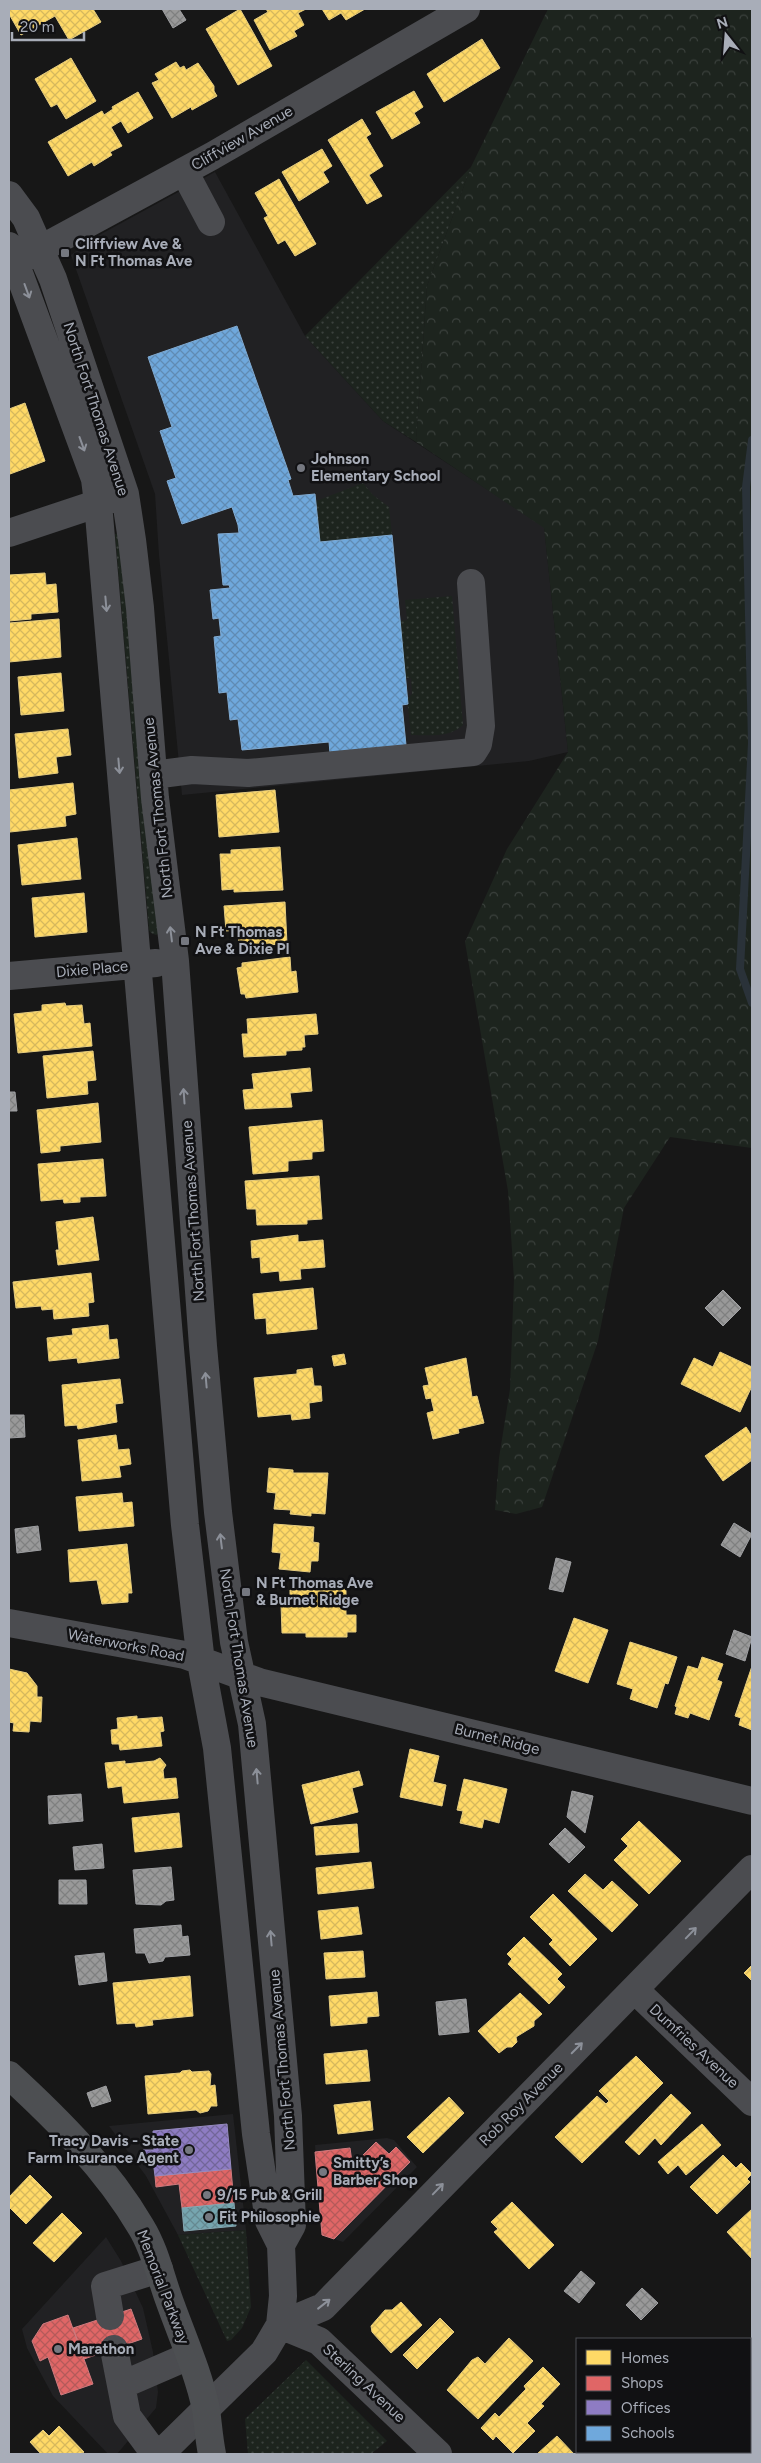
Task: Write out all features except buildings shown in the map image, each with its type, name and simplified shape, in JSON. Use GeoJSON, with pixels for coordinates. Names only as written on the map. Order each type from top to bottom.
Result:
{"type":"FeatureCollection","features":[{"type":"Feature","properties":{"kind":"main road","name":"Memorial Parkway"},"geometry":{"type":"LineString","coordinates":[[9,2076],[35,2099],[73,2139],[117,2191],[142,2228],[189,2356],[205,2408],[212,2454]]}},
{"type":"Feature","properties":{"kind":"street","name":"Cliffview Avenue"},"geometry":{"type":"LineString","coordinates":[[12,254],[41,248],[184,171],[466,9]]}},
{"type":"Feature","properties":{"kind":"street"},"geometry":{"type":"LineString","coordinates":[[184,171],[211,222]]}},
{"type":"Feature","properties":{"kind":"street","name":"North Fort Thomas Avenue"},"geometry":{"type":"LineString","coordinates":[[9,194],[26,218],[41,248],[98,408],[125,494],[140,608],[153,775],[175,961],[202,1337],[218,1512],[234,1642],[252,1724],[288,2116],[292,2225],[281,2245]]}},
{"type":"Feature","properties":{"kind":"street","name":"North Fort Thomas Avenue"},"geometry":{"type":"LineString","coordinates":[[12,254],[95,479],[185,1525],[202,1662],[217,1748],[256,2134],[269,2221],[281,2245],[283,2296],[280,2325],[264,2352],[160,2454]]}},
{"type":"Feature","properties":{"kind":"street"},"geometry":{"type":"LineString","coordinates":[[9,533],[125,494]]}},
{"type":"Feature","properties":{"kind":"street"},"geometry":{"type":"LineString","coordinates":[[153,775],[192,770],[248,773],[473,752],[478,744],[480,726],[471,583]]}},
{"type":"Feature","properties":{"kind":"street","name":"Dixie Place"},"geometry":{"type":"LineString","coordinates":[[9,976],[175,961]]}},
{"type":"Feature","properties":{"kind":"street","name":"Waterworks Road"},"geometry":{"type":"LineString","coordinates":[[9,1622],[185,1655],[242,1676]]}},
{"type":"Feature","properties":{"kind":"street","name":"Burnet Ridge"},"geometry":{"type":"LineString","coordinates":[[242,1676],[752,1801]]}},
{"type":"Feature","properties":{"kind":"street","name":"Rob Roy Avenue"},"geometry":{"type":"LineString","coordinates":[[280,2325],[323,2307],[752,1869]]}},
{"type":"Feature","properties":{"kind":"street","name":"Dumfries Avenue"},"geometry":{"type":"LineString","coordinates":[[635,1990],[752,2102]]}},
{"type":"Feature","properties":{"kind":"street"},"geometry":{"type":"LineString","coordinates":[[110,2316],[105,2286],[158,2269]]}},
{"type":"Feature","properties":{"kind":"street","name":"Sterling Avenue"},"geometry":{"type":"LineString","coordinates":[[280,2325],[319,2341],[438,2454]]}},
{"type":"Feature","properties":{"kind":"street"},"geometry":{"type":"LineString","coordinates":[[114,2349],[127,2416],[155,2454]]}},
{"type":"Feature","properties":{"kind":"street"},"geometry":{"type":"LineString","coordinates":[[122,2385],[189,2356]]}},
{"type":"Feature","properties":{"kind":"shaded area","name":"Johnson Elementary School"},"geometry":{"type":"Polygon","coordinates":[[[215,172],[305,336],[383,421],[544,527],[568,752],[529,761],[182,795],[155,494],[71,255],[92,239],[215,172]]]}},
{"type":"Feature","properties":{"kind":"shaded area"},"geometry":{"type":"Polygon","coordinates":[[[233,2114],[246,2230],[178,2235],[146,2176],[109,2126],[233,2114]]]}},
{"type":"Feature","properties":{"kind":"shaded area"},"geometry":{"type":"Polygon","coordinates":[[[387,2138],[394,2140],[417,2167],[343,2242],[322,2235],[315,2145],[387,2138]]]}},
{"type":"Feature","properties":{"kind":"shaded area"},"geometry":{"type":"Polygon","coordinates":[[[106,2237],[121,2261],[143,2308],[153,2352],[158,2392],[156,2408],[117,2454],[108,2454],[53,2396],[27,2348],[22,2329],[106,2237]]]}},
{"type":"Feature","properties":{"kind":"green space"},"geometry":{"type":"Polygon","coordinates":[[[548,9],[752,9],[752,1148],[670,1137],[624,1208],[598,1341],[542,1507],[516,1514],[495,1510],[499,1458],[510,1389],[514,1279],[508,1191],[465,942],[507,849],[568,752],[544,528],[416,442],[427,286],[471,167],[548,9]]]}},
{"type":"Feature","properties":{"kind":"green space"},"geometry":{"type":"Polygon","coordinates":[[[471,167],[427,286],[416,442],[383,421],[305,336],[471,167]]]}},
{"type":"Feature","properties":{"kind":"green space"},"geometry":{"type":"Polygon","coordinates":[[[363,483],[373,495],[389,507],[392,535],[320,542],[316,501],[363,483]]]}},
{"type":"Feature","properties":{"kind":"green space"},"geometry":{"type":"Polygon","coordinates":[[[128,531],[162,932],[156,935],[149,930],[115,534],[128,531]]]}},
{"type":"Feature","properties":{"kind":"green space"},"geometry":{"type":"Polygon","coordinates":[[[452,596],[463,725],[445,734],[411,735],[407,699],[412,694],[411,678],[405,678],[400,621],[407,620],[405,600],[452,596]]]}},
{"type":"Feature","properties":{"kind":"green space"},"geometry":{"type":"Polygon","coordinates":[[[246,2230],[251,2307],[242,2328],[231,2340],[227,2341],[178,2235],[246,2230]]]}},
{"type":"Feature","properties":{"kind":"green space"},"geometry":{"type":"Polygon","coordinates":[[[306,2360],[387,2441],[371,2454],[248,2454],[245,2419],[306,2360]]]}},
{"type":"Feature","properties":{"kind":"waterway"},"geometry":{"type":"LineString","coordinates":[[752,440],[746,487],[752,743],[740,969],[752,1003]]}},
{"type":"Feature","properties":{"kind":"place","name":"Cliffview Ave & N Ft Thomas Ave"},"geometry":{"type":"Point","coordinates":[65,253]}},
{"type":"Feature","properties":{"kind":"place","name":"Johnson Elementary School"},"geometry":{"type":"Point","coordinates":[301,468]}},
{"type":"Feature","properties":{"kind":"place","name":"N Ft Thomas Ave & Dixie Pl"},"geometry":{"type":"Point","coordinates":[185,941]}},
{"type":"Feature","properties":{"kind":"place","name":"N Ft Thomas Ave & Burnet Ridge"},"geometry":{"type":"Point","coordinates":[246,1592]}},
{"type":"Feature","properties":{"kind":"place","name":"Tracy Davis - State Farm Insurance Agent"},"geometry":{"type":"Point","coordinates":[189,2150]}},
{"type":"Feature","properties":{"kind":"place","name":"Smitty’s Barber Shop"},"geometry":{"type":"Point","coordinates":[323,2172]}},
{"type":"Feature","properties":{"kind":"place","name":"9/15 Pub & Grill"},"geometry":{"type":"Point","coordinates":[207,2195]}},
{"type":"Feature","properties":{"kind":"place","name":"Fit Philosophie"},"geometry":{"type":"Point","coordinates":[209,2217]}},
{"type":"Feature","properties":{"kind":"place","name":"Marathon"},"geometry":{"type":"Point","coordinates":[58,2349]}}]}
